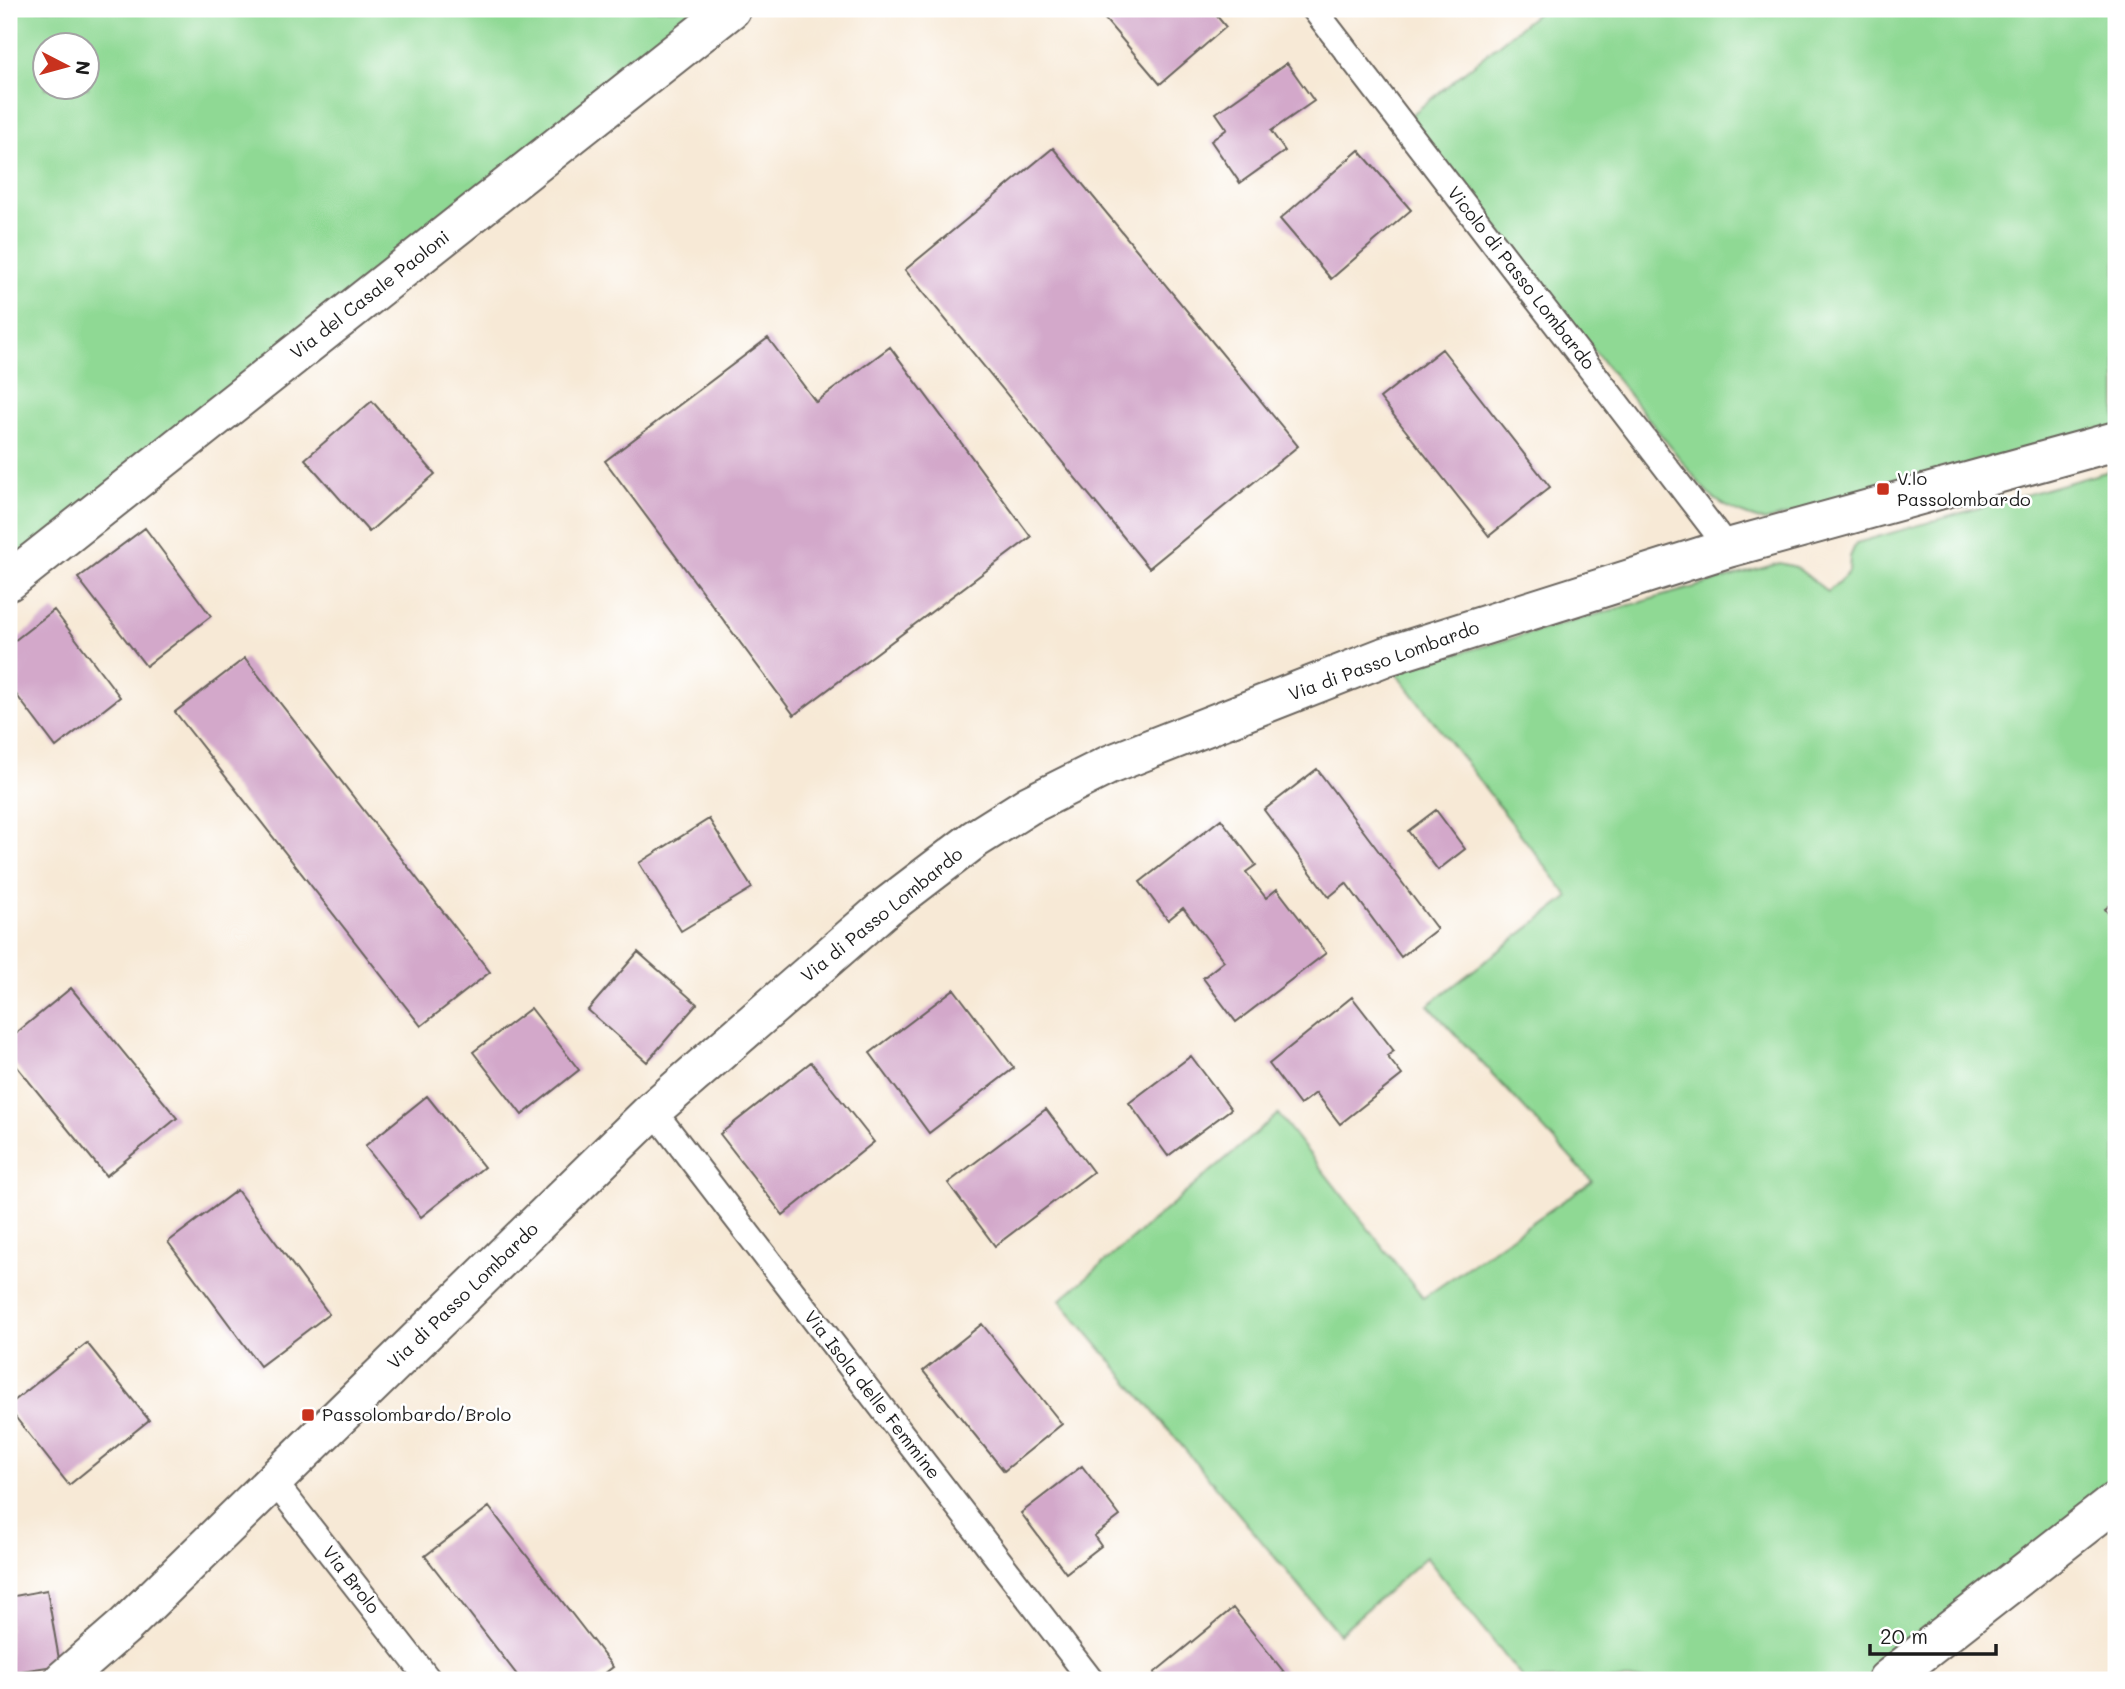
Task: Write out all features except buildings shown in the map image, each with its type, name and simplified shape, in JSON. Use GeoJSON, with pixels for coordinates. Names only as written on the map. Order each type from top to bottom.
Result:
{"type":"FeatureCollection","features":[{"type":"Feature","properties":{"kind":"street","name":"Via del Casale Paoloni"},"geometry":{"type":"LineString","coordinates":[[9,580],[731,9]]}},
{"type":"Feature","properties":{"kind":"street","name":"Via di Passo Lombardo"},"geometry":{"type":"LineString","coordinates":[[62,1680],[126,1625],[653,1111],[911,887],[975,839],[1054,791],[1109,765],[1384,657],[1728,548],[2116,441]]}},
{"type":"Feature","properties":{"kind":"street"},"geometry":{"type":"LineString","coordinates":[[1887,1680],[2116,1501]]}},
{"type":"Feature","properties":{"kind":"lane","name":"Vicolo di Passo Lombardo"},"geometry":{"type":"LineString","coordinates":[[1314,9],[1728,548]]}},
{"type":"Feature","properties":{"kind":"lane","name":"Via Isola delle Femmine"},"geometry":{"type":"LineString","coordinates":[[653,1111],[1091,1680]]}},
{"type":"Feature","properties":{"kind":"lane","name":"Via Brolo"},"geometry":{"type":"LineString","coordinates":[[272,1480],[429,1680]]}},
{"type":"Feature","properties":{"kind":"green space"},"geometry":{"type":"Polygon","coordinates":[[[9,9],[731,9],[9,581],[9,9]]]}},
{"type":"Feature","properties":{"kind":"green space"},"geometry":{"type":"Polygon","coordinates":[[[1542,9],[2116,9],[2116,429],[1764,521],[1734,510],[1708,494],[1409,117],[1542,9]]]}},
{"type":"Feature","properties":{"kind":"green space"},"geometry":{"type":"Polygon","coordinates":[[[2116,469],[2116,1484],[1865,1680],[1524,1680],[1426,1557],[1339,1634],[1060,1300],[1278,1114],[1423,1298],[1592,1181],[1428,1005],[1569,897],[1395,671],[1780,563],[1796,567],[1828,592],[1849,572],[1850,557],[1856,543],[2116,469]]]}},
{"type":"Feature","properties":{"kind":"place","name":"V.lo Passolombardo"},"geometry":{"type":"Point","coordinates":[1883,489]}},
{"type":"Feature","properties":{"kind":"place","name":"Passolombardo/Brolo"},"geometry":{"type":"Point","coordinates":[308,1415]}}]}
